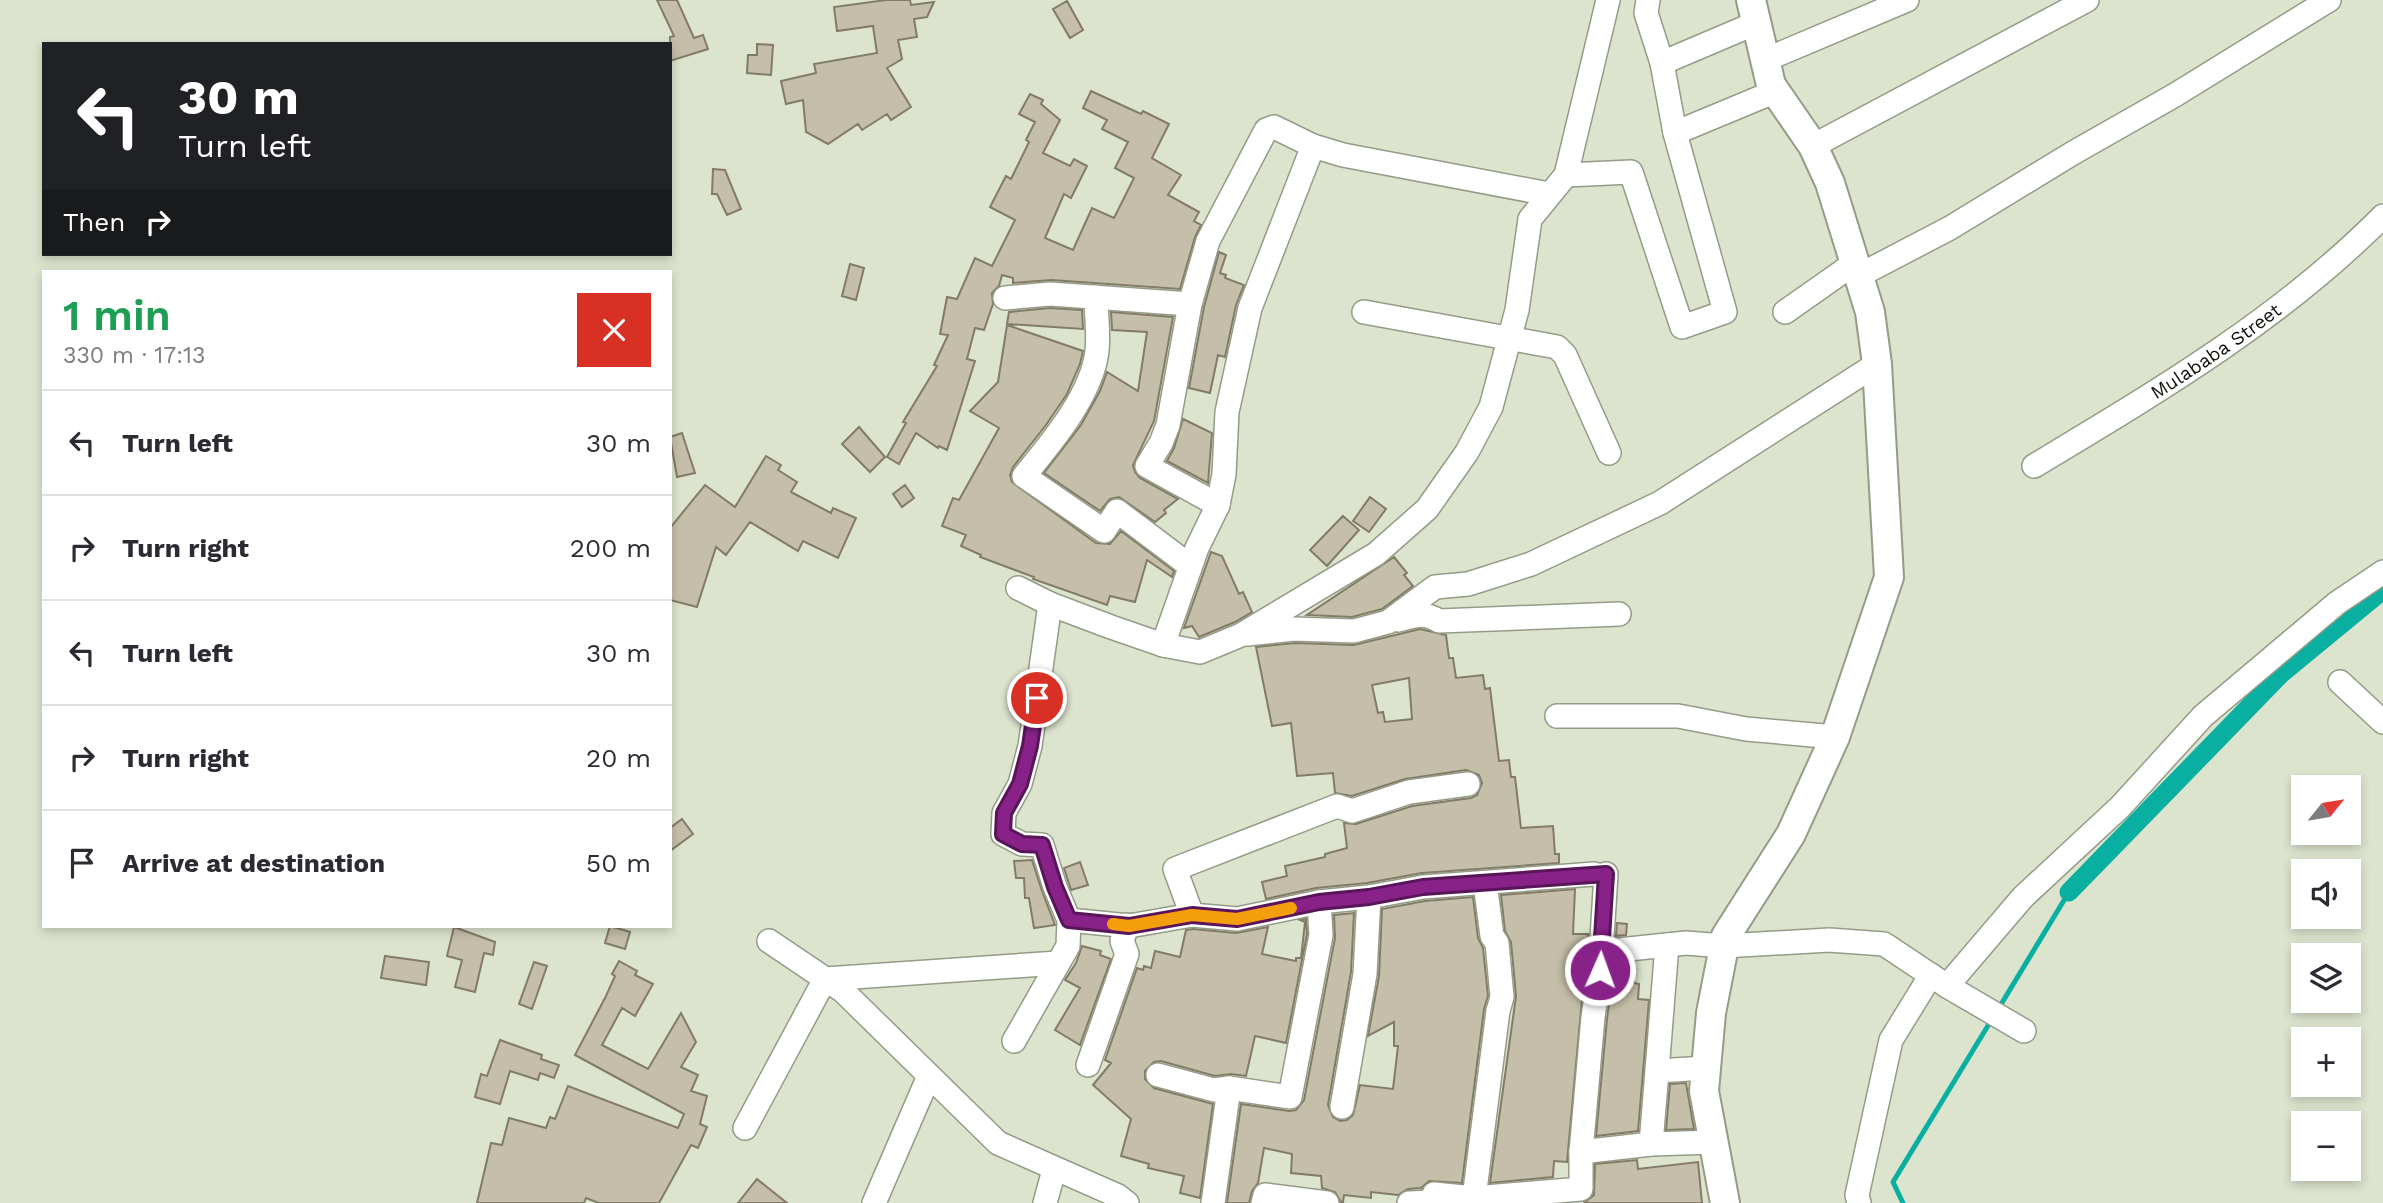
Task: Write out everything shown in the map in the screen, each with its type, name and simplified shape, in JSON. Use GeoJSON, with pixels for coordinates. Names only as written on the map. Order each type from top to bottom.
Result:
{"type":"FeatureCollection","features":[{"type":"Feature","properties":{"kind":"street"},"geometry":{"type":"LineString","coordinates":[[1018,588],[1050,604],[1163,645],[1200,652],[1241,635],[1376,554],[1427,509],[1467,452],[1491,407],[1517,310],[1530,219],[1566,175],[1608,0]]}},
{"type":"Feature","properties":{"kind":"street"},"geometry":{"type":"LineString","coordinates":[[1566,175],[1631,172],[1682,327],[1725,312],[1675,133],[1662,63],[1646,13],[1648,0]]}},
{"type":"Feature","properties":{"kind":"street"},"geometry":{"type":"LineString","coordinates":[[1765,60],[1908,0]]}},
{"type":"Feature","properties":{"kind":"street"},"geometry":{"type":"LineString","coordinates":[[1813,146],[2087,0]]}},
{"type":"Feature","properties":{"kind":"street"},"geometry":{"type":"LineString","coordinates":[[1785,312],[1858,268],[1950,228],[2329,0]]}},
{"type":"Feature","properties":{"kind":"street"},"geometry":{"type":"LineString","coordinates":[[1662,63],[1754,12],[1771,85],[1813,146],[1830,183],[1870,312],[1877,364],[1889,577],[1835,737],[1791,834],[1726,936],[1711,1013],[1704,1091],[1725,1203]]}},
{"type":"Feature","properties":{"kind":"street"},"geometry":{"type":"LineString","coordinates":[[1675,133],[1776,92]]}},
{"type":"Feature","properties":{"kind":"street"},"geometry":{"type":"LineString","coordinates":[[1218,505],[1147,466],[1168,425],[1190,304],[1208,241],[1266,130],[1274,127],[1313,146],[1343,155],[1549,194]]}},
{"type":"Feature","properties":{"kind":"street"},"geometry":{"type":"LineString","coordinates":[[1163,645],[1190,566],[1218,505],[1224,474],[1227,412],[1250,308],[1313,146]]}},
{"type":"Feature","properties":{"kind":"street","name":"Mulababa Street"},"geometry":{"type":"LineString","coordinates":[[2034,466],[2178,379],[2295,296],[2383,216]]}},
{"type":"Feature","properties":{"kind":"street"},"geometry":{"type":"LineString","coordinates":[[1005,298],[1050,294],[1190,304]]}},
{"type":"Feature","properties":{"kind":"street"},"geometry":{"type":"LineString","coordinates":[[1096,297],[1097,353],[1087,384],[1074,411],[1024,476],[1104,531],[1117,511],[1190,566]]}},
{"type":"Feature","properties":{"kind":"street"},"geometry":{"type":"LineString","coordinates":[[1364,312],[1509,340],[1551,345],[1565,355],[1609,453]]}},
{"type":"Feature","properties":{"kind":"street"},"geometry":{"type":"LineString","coordinates":[[1388,622],[1435,587],[1468,584],[1531,564],[1660,503],[1877,364]]}},
{"type":"Feature","properties":{"kind":"street"},"geometry":{"type":"LineString","coordinates":[[1858,1203],[1857,1195],[1891,1040],[1939,981],[2023,897],[2120,807],[2203,716],[2337,603],[2383,572]]}},
{"type":"Feature","properties":{"kind":"street"},"geometry":{"type":"LineString","coordinates":[[1014,1041],[1068,946],[1069,920],[1042,845],[1022,844],[1003,834],[1004,813],[1020,784],[1030,746],[1050,604]]}},
{"type":"Feature","properties":{"kind":"street"},"geometry":{"type":"LineString","coordinates":[[1241,635],[1294,629],[1354,631],[1423,614],[1439,621],[1619,614]]}},
{"type":"Feature","properties":{"kind":"street"},"geometry":{"type":"LineString","coordinates":[[2340,682],[2383,722]]}},
{"type":"Feature","properties":{"kind":"street"},"geometry":{"type":"LineString","coordinates":[[1557,716],[1678,716],[1746,729],[1835,737]]}},
{"type":"Feature","properties":{"kind":"street"},"geometry":{"type":"LineString","coordinates":[[1192,915],[1175,869],[1337,806],[1352,811],[1409,792],[1468,784]]}},
{"type":"Feature","properties":{"kind":"street"},"geometry":{"type":"LineString","coordinates":[[1069,920],[1127,925],[1192,915],[1237,919],[1319,902],[1369,897],[1423,887],[1606,874],[1600,970],[1590,1041],[1581,1153],[1581,1189],[1474,1198],[1434,1194],[1432,1202],[1409,1203]]}},
{"type":"Feature","properties":{"kind":"street"},"geometry":{"type":"LineString","coordinates":[[1474,1198],[1502,997],[1485,883]]}},
{"type":"Feature","properties":{"kind":"street"},"geometry":{"type":"LineString","coordinates":[[1342,1107],[1365,974],[1369,897]]}},
{"type":"Feature","properties":{"kind":"street"},"geometry":{"type":"LineString","coordinates":[[1157,1075],[1214,1090],[1229,1088],[1290,1097],[1321,935],[1319,902]]}},
{"type":"Feature","properties":{"kind":"street"},"geometry":{"type":"LineString","coordinates":[[1088,1065],[1127,954],[1122,941],[1127,925]]}},
{"type":"Feature","properties":{"kind":"street"},"geometry":{"type":"LineString","coordinates":[[1600,952],[1686,943],[1724,946],[1829,940],[1884,944],[1939,981],[2015,1026]]}},
{"type":"Feature","properties":{"kind":"street"},"geometry":{"type":"LineString","coordinates":[[769,941],[842,991],[998,1143],[1118,1196],[1127,1203]]}},
{"type":"Feature","properties":{"kind":"street"},"geometry":{"type":"LineString","coordinates":[[1651,1144],[1667,945]]}},
{"type":"Feature","properties":{"kind":"street"},"geometry":{"type":"LineString","coordinates":[[825,979],[1058,963]]}},
{"type":"Feature","properties":{"kind":"street"},"geometry":{"type":"LineString","coordinates":[[745,1128],[825,979]]}},
{"type":"Feature","properties":{"kind":"street"},"geometry":{"type":"LineString","coordinates":[[1657,1070],[1706,1068]]}},
{"type":"Feature","properties":{"kind":"street"},"geometry":{"type":"LineString","coordinates":[[874,1203],[929,1076]]}},
{"type":"Feature","properties":{"kind":"street"},"geometry":{"type":"LineString","coordinates":[[1213,1203],[1229,1088]]}},
{"type":"Feature","properties":{"kind":"street"},"geometry":{"type":"LineString","coordinates":[[1581,1153],[1651,1144],[1714,1142]]}},
{"type":"Feature","properties":{"kind":"street"},"geometry":{"type":"LineString","coordinates":[[1045,1203],[1054,1170]]}},
{"type":"Feature","properties":{"kind":"street"},"geometry":{"type":"LineString","coordinates":[[1263,1203],[1265,1195],[1327,1203]]}},
{"type":"Feature","properties":{"kind":"building"},"geometry":{"type":"Polygon","coordinates":[[[657,0],[677,0],[694,38],[703,35],[708,49],[672,60],[670,37],[674,36],[657,0]]]}},
{"type":"Feature","properties":{"kind":"building"},"geometry":{"type":"Polygon","coordinates":[[[886,0],[910,0],[911,5],[934,2],[927,17],[914,19],[917,37],[898,40],[902,59],[887,68],[911,107],[891,120],[887,114],[862,130],[858,124],[828,144],[806,132],[803,100],[786,104],[781,81],[816,73],[814,64],[877,53],[873,26],[837,31],[834,7],[886,0]]]}},
{"type":"Feature","properties":{"kind":"building"},"geometry":{"type":"Polygon","coordinates":[[[1067,1],[1083,30],[1070,38],[1053,9],[1067,1]]]}},
{"type":"Feature","properties":{"kind":"building"},"geometry":{"type":"Polygon","coordinates":[[[757,44],[773,45],[771,75],[747,73],[748,55],[757,55],[757,44]]]}},
{"type":"Feature","properties":{"kind":"building"},"geometry":{"type":"Polygon","coordinates":[[[1091,91],[1169,124],[1152,158],[1181,175],[1168,195],[1199,212],[1194,221],[1201,225],[1180,289],[1051,280],[1013,283],[1013,278],[1002,275],[999,286],[992,293],[993,304],[984,330],[975,328],[967,359],[975,361],[947,450],[939,446],[938,448],[916,433],[899,464],[887,457],[906,423],[903,422],[937,366],[934,365],[948,335],[940,334],[947,297],[957,299],[975,258],[992,266],[1015,220],[990,207],[1006,176],[1011,179],[1029,142],[1026,140],[1035,122],[1019,114],[1030,94],[1043,100],[1041,104],[1060,120],[1043,153],[1070,166],[1074,159],[1087,166],[1071,198],[1064,194],[1045,238],[1073,250],[1092,208],[1114,218],[1134,178],[1115,168],[1128,142],[1102,129],[1107,120],[1083,108],[1091,91]]]}},
{"type":"Feature","properties":{"kind":"building"},"geometry":{"type":"Polygon","coordinates":[[[713,169],[725,170],[741,209],[727,215],[717,194],[712,194],[713,169]]]}},
{"type":"Feature","properties":{"kind":"building"},"geometry":{"type":"Polygon","coordinates":[[[1219,252],[1226,255],[1220,273],[1226,275],[1225,278],[1244,285],[1236,305],[1225,357],[1218,355],[1210,393],[1189,388],[1204,307],[1219,252]]]}},
{"type":"Feature","properties":{"kind":"building"},"geometry":{"type":"Polygon","coordinates":[[[850,264],[864,268],[856,300],[842,296],[850,264]]]}},
{"type":"Feature","properties":{"kind":"building"},"geometry":{"type":"Polygon","coordinates":[[[1050,308],[1082,310],[1083,329],[1007,324],[1009,312],[1050,308]]]}},
{"type":"Feature","properties":{"kind":"building"},"geometry":{"type":"Polygon","coordinates":[[[1111,312],[1173,317],[1154,421],[1133,465],[1140,478],[1178,499],[1164,510],[1166,513],[1155,522],[1119,497],[1110,499],[1100,511],[1044,473],[1081,425],[1107,372],[1138,391],[1147,332],[1112,330],[1111,312]]]}},
{"type":"Feature","properties":{"kind":"building"},"geometry":{"type":"Polygon","coordinates":[[[1007,325],[1083,351],[1067,394],[1013,467],[1010,475],[1012,482],[1096,543],[1110,544],[1121,531],[1174,571],[1172,577],[1147,560],[1135,602],[1110,596],[1107,605],[1033,579],[1034,577],[980,557],[981,555],[961,546],[966,535],[942,526],[953,498],[959,500],[999,428],[970,411],[998,382],[1007,325]]]}},
{"type":"Feature","properties":{"kind":"building"},"geometry":{"type":"Polygon","coordinates":[[[1183,419],[1212,433],[1208,483],[1167,461],[1183,419]]]}},
{"type":"Feature","properties":{"kind":"building"},"geometry":{"type":"Polygon","coordinates":[[[859,427],[885,457],[870,472],[842,444],[859,427]]]}},
{"type":"Feature","properties":{"kind":"building"},"geometry":{"type":"Polygon","coordinates":[[[682,433],[695,473],[677,477],[672,436],[682,433]]]}},
{"type":"Feature","properties":{"kind":"building"},"geometry":{"type":"Polygon","coordinates":[[[766,456],[781,465],[778,470],[797,482],[791,492],[831,513],[833,508],[856,518],[838,558],[803,541],[798,551],[750,522],[726,555],[716,547],[697,607],[672,601],[672,526],[705,485],[735,507],[766,456]]]}},
{"type":"Feature","properties":{"kind":"building"},"geometry":{"type":"Polygon","coordinates":[[[905,485],[914,498],[902,507],[893,494],[905,485]]]}},
{"type":"Feature","properties":{"kind":"building"},"geometry":{"type":"Polygon","coordinates":[[[1370,497],[1386,509],[1369,532],[1353,521],[1370,497]]]}},
{"type":"Feature","properties":{"kind":"building"},"geometry":{"type":"Polygon","coordinates":[[[1343,516],[1359,530],[1327,566],[1310,550],[1343,516]]]}},
{"type":"Feature","properties":{"kind":"building"},"geometry":{"type":"Polygon","coordinates":[[[1211,552],[1222,556],[1239,594],[1243,592],[1252,612],[1199,637],[1192,626],[1184,628],[1211,552]]]}},
{"type":"Feature","properties":{"kind":"building"},"geometry":{"type":"Polygon","coordinates":[[[1394,557],[1407,573],[1404,575],[1413,586],[1382,609],[1352,617],[1307,615],[1394,557]]]}},
{"type":"Feature","properties":{"kind":"building"},"geometry":{"type":"Polygon","coordinates":[[[1420,629],[1446,635],[1449,658],[1453,658],[1456,678],[1483,675],[1485,689],[1490,688],[1499,761],[1509,760],[1511,777],[1515,777],[1521,828],[1553,826],[1555,854],[1559,854],[1559,863],[1422,873],[1367,883],[1316,888],[1266,899],[1262,882],[1287,876],[1285,866],[1325,857],[1325,854],[1347,848],[1344,823],[1356,824],[1412,806],[1471,798],[1477,795],[1482,783],[1479,775],[1466,770],[1405,779],[1352,796],[1335,793],[1333,773],[1297,776],[1291,723],[1272,726],[1256,647],[1295,643],[1354,645],[1420,629]],[[1409,678],[1372,685],[1378,713],[1383,712],[1385,722],[1412,719],[1409,678]]]}},
{"type":"Feature","properties":{"kind":"building"},"geometry":{"type":"Polygon","coordinates":[[[682,819],[693,834],[672,850],[672,826],[682,819]]]}},
{"type":"Feature","properties":{"kind":"building"},"geometry":{"type":"Polygon","coordinates":[[[1032,860],[1055,925],[1034,928],[1029,898],[1025,898],[1024,878],[1016,878],[1014,861],[1032,860]]]}},
{"type":"Feature","properties":{"kind":"building"},"geometry":{"type":"Polygon","coordinates":[[[1080,862],[1088,885],[1071,890],[1064,868],[1080,862]]]}},
{"type":"Feature","properties":{"kind":"building"},"geometry":{"type":"Polygon","coordinates":[[[1575,889],[1573,934],[1588,934],[1567,1162],[1554,1161],[1553,1177],[1490,1183],[1516,996],[1511,942],[1505,931],[1501,895],[1575,889]]]}},
{"type":"Feature","properties":{"kind":"building"},"geometry":{"type":"Polygon","coordinates":[[[1473,897],[1478,938],[1483,948],[1488,996],[1484,1009],[1462,1183],[1429,1181],[1421,1188],[1408,1189],[1398,1195],[1371,1192],[1371,1198],[1344,1195],[1341,1202],[1335,1192],[1322,1188],[1321,1176],[1291,1173],[1292,1154],[1264,1148],[1258,1183],[1252,1191],[1249,1203],[1227,1203],[1241,1104],[1289,1111],[1296,1110],[1304,1100],[1335,938],[1334,915],[1354,913],[1351,972],[1328,1105],[1333,1117],[1340,1121],[1353,1115],[1360,1085],[1393,1089],[1398,1046],[1394,1046],[1394,1022],[1368,1036],[1379,976],[1382,909],[1425,901],[1473,897]]]}},
{"type":"Feature","properties":{"kind":"building"},"geometry":{"type":"Polygon","coordinates":[[[1306,919],[1307,934],[1286,1043],[1255,1036],[1246,1076],[1215,1076],[1161,1061],[1154,1062],[1145,1071],[1145,1079],[1154,1088],[1213,1104],[1200,1198],[1180,1193],[1184,1176],[1148,1168],[1149,1164],[1121,1156],[1131,1119],[1093,1085],[1111,1063],[1105,1060],[1137,968],[1151,968],[1155,951],[1180,957],[1186,930],[1193,929],[1236,933],[1268,927],[1262,954],[1296,961],[1296,958],[1301,958],[1305,922],[1300,920],[1306,919]]]}},
{"type":"Feature","properties":{"kind":"building"},"geometry":{"type":"Polygon","coordinates":[[[1617,923],[1627,924],[1626,935],[1616,936],[1617,923]]]}},
{"type":"Feature","properties":{"kind":"building"},"geometry":{"type":"Polygon","coordinates":[[[454,928],[495,942],[493,955],[484,953],[475,992],[455,987],[462,960],[447,956],[454,928]]]}},
{"type":"Feature","properties":{"kind":"building"},"geometry":{"type":"Polygon","coordinates":[[[609,928],[630,932],[625,949],[605,943],[609,928]]]}},
{"type":"Feature","properties":{"kind":"building"},"geometry":{"type":"Polygon","coordinates":[[[1082,946],[1101,951],[1100,955],[1111,959],[1080,1045],[1055,1030],[1080,988],[1065,980],[1076,963],[1082,946]]]}},
{"type":"Feature","properties":{"kind":"building"},"geometry":{"type":"Polygon","coordinates":[[[385,956],[429,962],[426,985],[381,978],[385,956]]]}},
{"type":"Feature","properties":{"kind":"building"},"geometry":{"type":"Polygon","coordinates":[[[619,961],[637,971],[635,975],[653,984],[635,1016],[622,1008],[602,1045],[648,1069],[681,1013],[696,1042],[681,1067],[698,1075],[691,1091],[707,1096],[700,1124],[707,1127],[698,1148],[691,1145],[659,1203],[599,1203],[586,1198],[584,1203],[477,1203],[491,1143],[502,1145],[509,1118],[546,1128],[550,1117],[555,1119],[568,1086],[678,1128],[684,1114],[575,1055],[606,996],[619,961]]]}},
{"type":"Feature","properties":{"kind":"building"},"geometry":{"type":"Polygon","coordinates":[[[534,962],[547,966],[532,1009],[519,1004],[534,962]]]}},
{"type":"Feature","properties":{"kind":"building"},"geometry":{"type":"Polygon","coordinates":[[[1628,963],[1627,975],[1634,975],[1634,983],[1639,984],[1638,999],[1649,1000],[1638,1131],[1596,1136],[1614,965],[1628,963]]]}},
{"type":"Feature","properties":{"kind":"building"},"geometry":{"type":"Polygon","coordinates":[[[500,1040],[542,1055],[541,1059],[559,1065],[554,1078],[540,1073],[538,1080],[510,1071],[500,1104],[475,1097],[481,1074],[487,1076],[500,1040]]]}},
{"type":"Feature","properties":{"kind":"building"},"geometry":{"type":"Polygon","coordinates":[[[1686,1083],[1694,1129],[1666,1130],[1670,1084],[1686,1083]]]}},
{"type":"Feature","properties":{"kind":"building"},"geometry":{"type":"Polygon","coordinates":[[[1637,1160],[1638,1169],[1698,1162],[1702,1203],[1584,1203],[1594,1195],[1595,1164],[1637,1160]]]}},
{"type":"Feature","properties":{"kind":"building"},"geometry":{"type":"Polygon","coordinates":[[[757,1179],[787,1203],[738,1203],[757,1179]]]}},
{"type":"Feature","properties":{"kind":"waterway"},"geometry":{"type":"LineString","coordinates":[[2069,892],[2281,674],[2383,590]]}},
{"type":"Feature","properties":{"kind":"waterway"},"geometry":{"type":"LineString","coordinates":[[1997,1011],[2069,892]]}},
{"type":"Feature","properties":{"kind":"waterway"},"geometry":{"type":"LineString","coordinates":[[1903,1203],[1893,1182],[1992,1019]]}},
{"type":"Feature","properties":{"kind":"slow traffic"},"geometry":{"type":"LineString","coordinates":[[1113,924],[1129,926],[1192,915],[1237,919],[1291,908]]}},
{"type":"Feature","properties":{"kind":"route"},"geometry":{"type":"LineString","coordinates":[[1037,698],[1030,746],[1020,784],[1004,813],[1003,834],[1022,844],[1042,845],[1069,920],[1129,926],[1192,915],[1237,919],[1319,902],[1369,897],[1423,887],[1606,874],[1600,970]]}}]}
